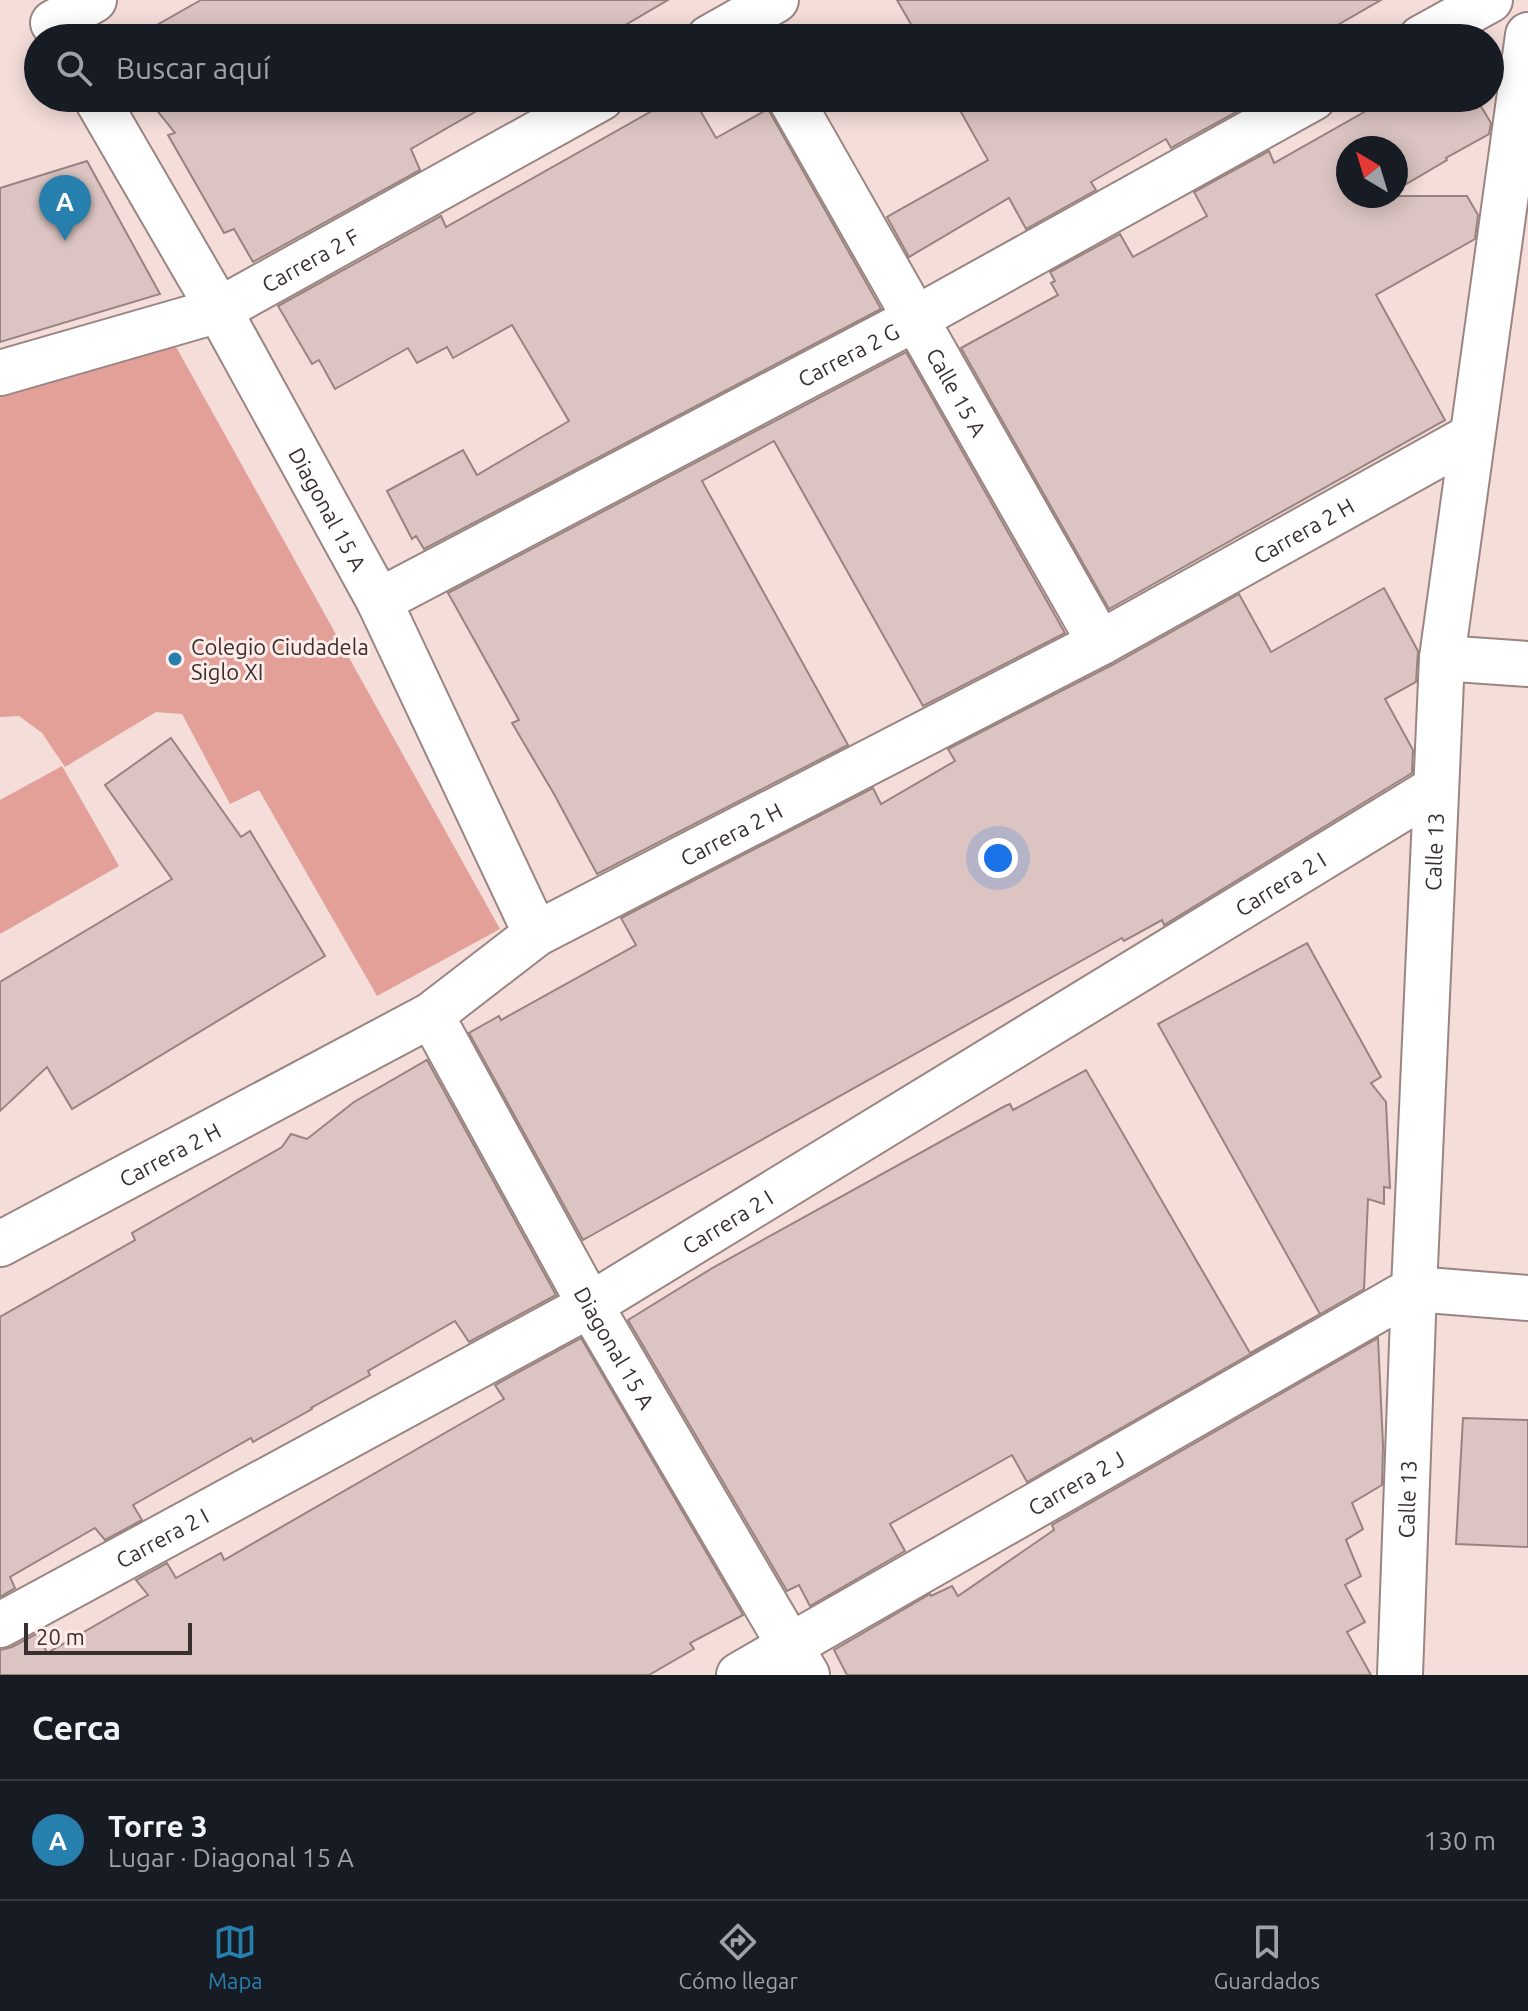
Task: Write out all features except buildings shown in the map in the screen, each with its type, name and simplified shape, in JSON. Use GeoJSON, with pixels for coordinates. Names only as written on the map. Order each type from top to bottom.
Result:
{"type":"FeatureCollection","features":[{"type":"Feature","properties":{"kind":"street"},"geometry":{"type":"LineString","coordinates":[[52,20],[94,0]]}},
{"type":"Feature","properties":{"kind":"street"},"geometry":{"type":"LineString","coordinates":[[1446,24],[1490,0]]}},
{"type":"Feature","properties":{"kind":"street","name":"Calle 13"},"geometry":{"type":"LineString","coordinates":[[1400,1675],[1442,658],[1528,35]]}},
{"type":"Feature","properties":{"kind":"street","name":"Diagonal 15 A"},"geometry":{"type":"LineString","coordinates":[[104,112],[219,310],[379,601],[536,934]]}},
{"type":"Feature","properties":{"kind":"street","name":"Carrera 2 F"},"geometry":{"type":"LineString","coordinates":[[0,373],[219,310],[576,112]]}},
{"type":"Feature","properties":{"kind":"street","name":"Calle 15 A"},"geometry":{"type":"LineString","coordinates":[[798,112],[1100,643]]}},
{"type":"Feature","properties":{"kind":"street","name":"Carrera 2 G"},"geometry":{"type":"LineString","coordinates":[[379,601],[915,319],[1288,112]]}},
{"type":"Feature","properties":{"kind":"street","name":"Carrera 2 H"},"geometry":{"type":"LineString","coordinates":[[0,1244],[431,1015],[536,934],[1100,643],[1472,436]]}},
{"type":"Feature","properties":{"kind":"street"},"geometry":{"type":"LineString","coordinates":[[1442,658],[1528,664]]}},
{"type":"Feature","properties":{"kind":"street","name":"Carrera 2 I"},"geometry":{"type":"LineString","coordinates":[[0,1625],[590,1305],[1436,788]]}},
{"type":"Feature","properties":{"kind":"street","name":"Diagonal 15 A"},"geometry":{"type":"LineString","coordinates":[[431,1015],[590,1305],[799,1661]]}},
{"type":"Feature","properties":{"kind":"street"},"geometry":{"type":"LineString","coordinates":[[1414,1289],[1528,1298]]}},
{"type":"Feature","properties":{"kind":"street","name":"Carrera 2 J"},"geometry":{"type":"LineString","coordinates":[[739,1675],[799,1661],[1414,1289]]}},
{"type":"Feature","properties":{"kind":"shaded area"},"geometry":{"type":"Polygon","coordinates":[[[170,336],[500,929],[377,996],[259,790],[230,804],[182,714],[156,712],[65,767],[42,733],[19,716],[0,717],[0,389],[170,336]]]}},
{"type":"Feature","properties":{"kind":"shaded area"},"geometry":{"type":"Polygon","coordinates":[[[62,766],[119,866],[0,934],[0,800],[62,766]]]}},
{"type":"Feature","properties":{"kind":"place","name":"Torre 3"},"geometry":{"type":"Point","coordinates":[65,241]}},
{"type":"Feature","properties":{"kind":"place","name":"Colegio Ciudadela Siglo XI"},"geometry":{"type":"Point","coordinates":[175,659]}}]}
